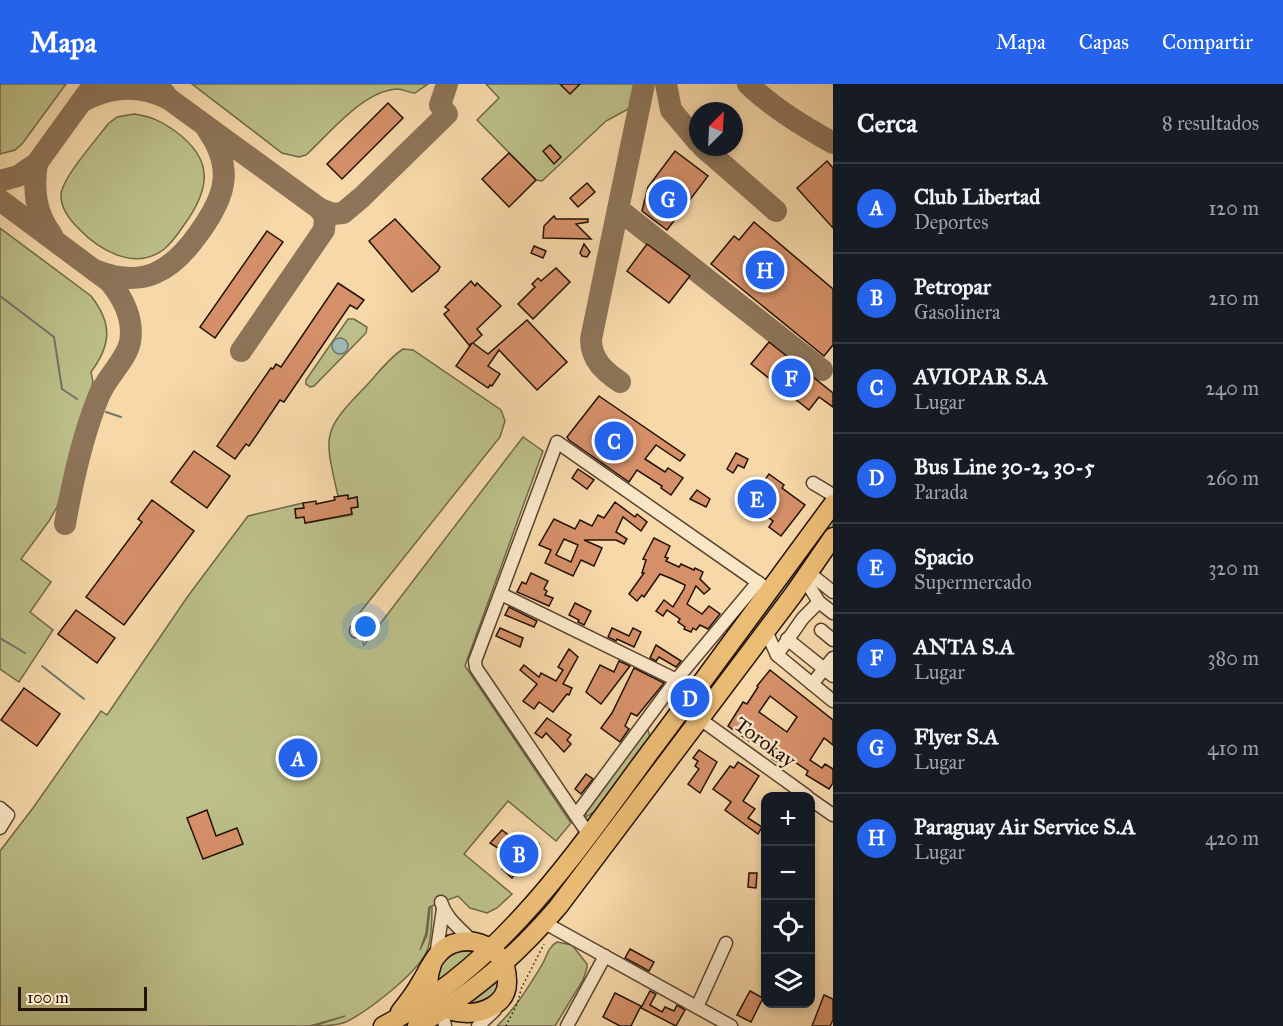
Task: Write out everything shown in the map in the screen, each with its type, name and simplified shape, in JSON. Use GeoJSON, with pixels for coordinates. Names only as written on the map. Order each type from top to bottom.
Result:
{"type":"FeatureCollection","features":[{"type":"Feature","properties":{"kind":"highway"},"geometry":{"type":"LineString","coordinates":[[440,1011],[471,968],[480,944],[515,926],[589,835],[697,690],[764,586],[833,504]]}},
{"type":"Feature","properties":{"kind":"highway"},"geometry":{"type":"LineString","coordinates":[[417,1026],[504,965],[531,938],[549,925],[569,894],[831,544]]}},
{"type":"Feature","properties":{"kind":"highway"},"geometry":{"type":"LineString","coordinates":[[388,1024],[411,1012],[440,1011],[465,1020],[482,1018],[495,1010],[531,938]]}},
{"type":"Feature","properties":{"kind":"highway"},"geometry":{"type":"LineString","coordinates":[[388,1024],[414,993],[434,960],[454,943],[480,944],[497,954],[504,965],[507,978],[506,992]]}},
{"type":"Feature","properties":{"kind":"highway"},"geometry":{"type":"LineString","coordinates":[[434,960],[428,980],[440,1011]]}},
{"type":"Feature","properties":{"kind":"street"},"geometry":{"type":"LineString","coordinates":[[576,815],[676,680],[764,586],[557,442],[475,661],[476,668],[589,835]]}},
{"type":"Feature","properties":{"kind":"street"},"geometry":{"type":"LineString","coordinates":[[814,483],[833,495]]}},
{"type":"Feature","properties":{"kind":"street"},"geometry":{"type":"LineString","coordinates":[[806,575],[833,592]]}},
{"type":"Feature","properties":{"kind":"street"},"geometry":{"type":"LineString","coordinates":[[806,575],[819,602]]}},
{"type":"Feature","properties":{"kind":"street"},"geometry":{"type":"LineString","coordinates":[[501,594],[697,690]]}},
{"type":"Feature","properties":{"kind":"street"},"geometry":{"type":"LineString","coordinates":[[793,595],[819,602],[833,613]]}},
{"type":"Feature","properties":{"kind":"street"},"geometry":{"type":"LineString","coordinates":[[777,655],[787,639],[819,602]]}},
{"type":"Feature","properties":{"kind":"street"},"geometry":{"type":"LineString","coordinates":[[821,630],[833,640]]}},
{"type":"Feature","properties":{"kind":"street"},"geometry":{"type":"LineString","coordinates":[[766,631],[777,655]]}},
{"type":"Feature","properties":{"kind":"street"},"geometry":{"type":"LineString","coordinates":[[787,639],[829,672]]}},
{"type":"Feature","properties":{"kind":"street"},"geometry":{"type":"LineString","coordinates":[[753,649],[777,655],[833,701]]}},
{"type":"Feature","properties":{"kind":"street"},"geometry":{"type":"LineString","coordinates":[[812,684],[829,672],[833,658]]}},
{"type":"Feature","properties":{"kind":"street","name":"Torokay"},"geometry":{"type":"LineString","coordinates":[[700,719],[801,792]]}},
{"type":"Feature","properties":{"kind":"street","name":"Torokay"},"geometry":{"type":"LineString","coordinates":[[815,802],[833,815]]}},
{"type":"Feature","properties":{"kind":"street"},"geometry":{"type":"LineString","coordinates":[[0,808],[8,815],[0,828]]}},
{"type":"Feature","properties":{"kind":"street"},"geometry":{"type":"LineString","coordinates":[[434,960],[442,906],[458,928],[480,944]]}},
{"type":"Feature","properties":{"kind":"street"},"geometry":{"type":"LineString","coordinates":[[549,925],[731,1026]]}},
{"type":"Feature","properties":{"kind":"street"},"geometry":{"type":"LineString","coordinates":[[697,1007],[726,943]]}},
{"type":"Feature","properties":{"kind":"street"},"geometry":{"type":"LineString","coordinates":[[567,1026],[605,956]]}},
{"type":"Feature","properties":{"kind":"street"},"geometry":{"type":"LineString","coordinates":[[478,1026],[495,1010]]}},
{"type":"Feature","properties":{"kind":"path"},"geometry":{"type":"LineString","coordinates":[[506,1026],[549,925]]}},
{"type":"Feature","properties":{"kind":"green space"},"geometry":{"type":"Polygon","coordinates":[[[0,84],[66,84],[22,144],[15,150],[0,154],[0,84]]]}},
{"type":"Feature","properties":{"kind":"green space"},"geometry":{"type":"Polygon","coordinates":[[[192,84],[428,84],[415,93],[397,89],[384,91],[372,97],[348,114],[306,155],[299,157],[282,153],[192,84]]]}},
{"type":"Feature","properties":{"kind":"green space"},"geometry":{"type":"Polygon","coordinates":[[[486,84],[640,84],[632,107],[606,121],[542,181],[536,180],[477,120],[499,98],[486,84]]]}},
{"type":"Feature","properties":{"kind":"green space"},"geometry":{"type":"Polygon","coordinates":[[[134,114],[161,122],[188,142],[197,153],[204,175],[199,199],[175,238],[163,250],[140,259],[118,255],[96,244],[69,218],[61,196],[66,180],[108,124],[117,117],[134,114]]]}},
{"type":"Feature","properties":{"kind":"green space"},"geometry":{"type":"Polygon","coordinates":[[[0,228],[91,296],[103,316],[107,334],[103,353],[91,372],[93,382],[57,507],[21,559],[51,582],[30,612],[53,630],[19,682],[0,669],[0,228]]]}},
{"type":"Feature","properties":{"kind":"green space"},"geometry":{"type":"Polygon","coordinates":[[[348,319],[354,319],[367,327],[366,333],[314,386],[310,387],[306,384],[306,380],[348,319]]]}},
{"type":"Feature","properties":{"kind":"green space"},"geometry":{"type":"Polygon","coordinates":[[[403,349],[413,350],[501,410],[505,421],[500,437],[354,620],[364,645],[523,437],[543,451],[465,666],[571,823],[556,841],[508,801],[464,854],[512,894],[497,908],[487,913],[470,908],[458,896],[429,907],[426,933],[420,950],[427,935],[430,907],[432,907],[431,933],[428,948],[423,957],[393,990],[346,1022],[314,1026],[345,1016],[310,1026],[0,1026],[0,851],[101,711],[107,715],[188,596],[248,516],[303,503],[304,508],[295,510],[296,518],[304,517],[306,523],[352,515],[351,508],[358,507],[357,497],[348,499],[347,495],[338,496],[330,459],[330,435],[341,413],[388,361],[403,349]]]}},
{"type":"Feature","properties":{"kind":"green space"},"geometry":{"type":"Polygon","coordinates":[[[833,512],[833,529],[562,894],[505,956],[499,949],[833,512]]]}},
{"type":"Feature","properties":{"kind":"green space"},"geometry":{"type":"Polygon","coordinates":[[[647,726],[650,737],[595,811],[586,817],[586,813],[647,726]]]}},
{"type":"Feature","properties":{"kind":"green space"},"geometry":{"type":"Polygon","coordinates":[[[557,942],[572,945],[587,964],[587,968],[583,980],[555,1026],[497,1026],[521,997],[550,949],[557,942]]]}},
{"type":"Feature","properties":{"kind":"green space"},"geometry":{"type":"Polygon","coordinates":[[[452,949],[483,950],[434,988],[434,971],[452,949]]]}},
{"type":"Feature","properties":{"kind":"green space"},"geometry":{"type":"Polygon","coordinates":[[[501,973],[504,977],[486,1011],[464,1002],[501,973]]]}},
{"type":"Feature","properties":{"kind":"water"},"geometry":{"type":"Polygon","coordinates":[[[340,338],[346,340],[348,346],[346,352],[340,354],[334,352],[332,346],[334,340],[340,338]]]}},
{"type":"Feature","properties":{"kind":"building"},"geometry":{"type":"Polygon","coordinates":[[[560,84],[580,84],[570,94],[560,84]]]}},
{"type":"Feature","properties":{"kind":"building"},"geometry":{"type":"Polygon","coordinates":[[[388,103],[403,118],[342,179],[327,164],[388,103]]]}},
{"type":"Feature","properties":{"kind":"building"},"geometry":{"type":"Polygon","coordinates":[[[550,145],[561,157],[554,164],[543,151],[550,145]]]}},
{"type":"Feature","properties":{"kind":"building"},"geometry":{"type":"Polygon","coordinates":[[[675,151],[708,176],[667,230],[642,211],[648,187],[675,151]]]}},
{"type":"Feature","properties":{"kind":"building"},"geometry":{"type":"Polygon","coordinates":[[[509,153],[536,180],[509,207],[482,179],[509,153]]]}},
{"type":"Feature","properties":{"kind":"building"},"geometry":{"type":"Polygon","coordinates":[[[827,161],[833,168],[833,228],[797,188],[827,161]]]}},
{"type":"Feature","properties":{"kind":"building"},"geometry":{"type":"Polygon","coordinates":[[[587,183],[595,192],[578,207],[570,198],[587,183]]]}},
{"type":"Feature","properties":{"kind":"building"},"geometry":{"type":"Polygon","coordinates":[[[554,216],[556,219],[588,219],[588,222],[576,224],[591,239],[543,238],[544,226],[554,216]]]}},
{"type":"Feature","properties":{"kind":"building"},"geometry":{"type":"Polygon","coordinates":[[[395,219],[440,267],[412,292],[369,241],[395,219]]]}},
{"type":"Feature","properties":{"kind":"building"},"geometry":{"type":"Polygon","coordinates":[[[754,222],[833,289],[833,345],[824,356],[711,264],[734,236],[739,240],[754,222]]]}},
{"type":"Feature","properties":{"kind":"building"},"geometry":{"type":"Polygon","coordinates":[[[267,231],[283,242],[215,338],[200,327],[267,231]]]}},
{"type":"Feature","properties":{"kind":"building"},"geometry":{"type":"Polygon","coordinates":[[[584,244],[590,252],[587,257],[580,253],[584,244]]]}},
{"type":"Feature","properties":{"kind":"building"},"geometry":{"type":"Polygon","coordinates":[[[647,244],[690,276],[669,303],[627,271],[647,244]]]}},
{"type":"Feature","properties":{"kind":"building"},"geometry":{"type":"Polygon","coordinates":[[[534,246],[546,251],[543,258],[531,253],[534,246]]]}},
{"type":"Feature","properties":{"kind":"building"},"geometry":{"type":"Polygon","coordinates":[[[556,268],[570,282],[533,319],[518,304],[535,287],[532,284],[538,278],[541,281],[556,268]]]}},
{"type":"Feature","properties":{"kind":"building"},"geometry":{"type":"Polygon","coordinates":[[[471,281],[475,286],[477,283],[501,306],[477,329],[482,335],[473,343],[488,354],[527,320],[567,362],[537,390],[499,350],[488,366],[500,374],[488,388],[456,366],[472,343],[469,345],[444,314],[449,310],[445,307],[471,281]]]}},
{"type":"Feature","properties":{"kind":"building"},"geometry":{"type":"Polygon","coordinates":[[[338,283],[364,300],[357,309],[350,305],[284,402],[280,400],[249,446],[246,444],[235,459],[217,446],[271,368],[273,369],[276,364],[281,367],[338,283]]]}},
{"type":"Feature","properties":{"kind":"building"},"geometry":{"type":"Polygon","coordinates":[[[769,342],[833,393],[833,407],[819,397],[809,410],[751,364],[769,342]]]}},
{"type":"Feature","properties":{"kind":"building"},"geometry":{"type":"Polygon","coordinates":[[[599,396],[685,455],[680,461],[656,445],[645,459],[665,472],[668,468],[683,478],[671,495],[661,488],[662,486],[637,470],[629,482],[569,440],[567,437],[599,396]]]}},
{"type":"Feature","properties":{"kind":"building"},"geometry":{"type":"Polygon","coordinates":[[[194,451],[230,476],[207,508],[171,482],[194,451]]]}},
{"type":"Feature","properties":{"kind":"building"},"geometry":{"type":"Polygon","coordinates":[[[736,453],[748,459],[744,468],[738,465],[733,473],[727,469],[736,453]]]}},
{"type":"Feature","properties":{"kind":"building"},"geometry":{"type":"Polygon","coordinates":[[[578,469],[594,480],[587,489],[572,478],[578,469]]]}},
{"type":"Feature","properties":{"kind":"building"},"geometry":{"type":"Polygon","coordinates":[[[769,474],[784,485],[782,488],[805,505],[781,536],[769,527],[773,521],[748,503],[769,474]]]}},
{"type":"Feature","properties":{"kind":"building"},"geometry":{"type":"Polygon","coordinates":[[[697,490],[710,499],[706,507],[690,499],[697,490]]]}},
{"type":"Feature","properties":{"kind":"building"},"geometry":{"type":"Polygon","coordinates":[[[348,495],[348,499],[357,497],[358,507],[351,508],[352,514],[305,523],[304,517],[296,518],[295,509],[304,508],[303,503],[316,501],[316,504],[335,500],[334,497],[348,495]]]}},
{"type":"Feature","properties":{"kind":"building"},"geometry":{"type":"Polygon","coordinates":[[[152,500],[194,531],[124,625],[86,597],[142,522],[138,519],[152,500]]]}},
{"type":"Feature","properties":{"kind":"building"},"geometry":{"type":"Polygon","coordinates":[[[615,502],[635,517],[637,514],[647,522],[641,531],[623,517],[616,532],[627,539],[624,544],[616,540],[584,540],[602,548],[594,566],[581,560],[573,576],[545,563],[551,550],[539,545],[554,519],[575,529],[580,520],[592,526],[598,515],[604,518],[615,502]],[[564,539],[556,555],[571,562],[578,545],[564,539]]]}},
{"type":"Feature","properties":{"kind":"building"},"geometry":{"type":"Polygon","coordinates":[[[654,538],[670,546],[665,557],[668,558],[666,561],[679,567],[681,564],[703,572],[700,579],[710,589],[704,594],[696,586],[687,604],[702,614],[709,606],[720,614],[708,629],[700,625],[696,630],[693,628],[691,632],[684,629],[685,627],[678,622],[680,619],[667,610],[663,616],[656,611],[664,600],[673,607],[684,589],[685,585],[670,578],[660,574],[644,597],[642,595],[637,601],[629,594],[644,573],[642,573],[646,560],[643,559],[654,538]]]}},
{"type":"Feature","properties":{"kind":"building"},"geometry":{"type":"Polygon","coordinates":[[[531,573],[548,581],[544,589],[547,591],[545,595],[553,598],[549,606],[517,592],[522,582],[526,584],[531,573]]]}},
{"type":"Feature","properties":{"kind":"building"},"geometry":{"type":"Polygon","coordinates":[[[575,603],[591,611],[584,625],[569,615],[575,603]]]}},
{"type":"Feature","properties":{"kind":"building"},"geometry":{"type":"Polygon","coordinates":[[[509,607],[537,621],[534,627],[505,615],[509,607]]]}},
{"type":"Feature","properties":{"kind":"building"},"geometry":{"type":"Polygon","coordinates":[[[76,610],[115,638],[97,663],[58,634],[76,610]]]}},
{"type":"Feature","properties":{"kind":"building"},"geometry":{"type":"Polygon","coordinates":[[[500,628],[523,638],[520,647],[496,636],[500,628]]]}},
{"type":"Feature","properties":{"kind":"building"},"geometry":{"type":"Polygon","coordinates":[[[612,628],[629,636],[633,628],[641,632],[634,647],[608,637],[612,628]]]}},
{"type":"Feature","properties":{"kind":"building"},"geometry":{"type":"Polygon","coordinates":[[[656,645],[681,661],[676,667],[659,657],[656,661],[650,658],[656,645]]]}},
{"type":"Feature","properties":{"kind":"building"},"geometry":{"type":"Polygon","coordinates":[[[569,649],[578,657],[563,684],[572,688],[569,695],[567,694],[553,712],[539,702],[534,709],[523,701],[537,684],[520,670],[524,665],[539,677],[541,673],[556,681],[563,670],[558,667],[569,649]]]}},
{"type":"Feature","properties":{"kind":"building"},"geometry":{"type":"Polygon","coordinates":[[[619,661],[630,666],[601,704],[586,692],[600,665],[614,672],[619,661]]]}},
{"type":"Feature","properties":{"kind":"building"},"geometry":{"type":"Polygon","coordinates":[[[634,668],[664,683],[637,716],[631,713],[625,726],[629,729],[620,742],[601,728],[612,713],[634,668]]]}},
{"type":"Feature","properties":{"kind":"building"},"geometry":{"type":"Polygon","coordinates":[[[770,670],[833,720],[833,745],[824,738],[810,760],[822,768],[825,764],[833,769],[833,783],[829,789],[806,775],[808,771],[783,754],[778,762],[772,759],[777,750],[753,735],[749,741],[728,726],[743,702],[747,704],[757,686],[770,670]],[[770,696],[759,712],[787,732],[797,717],[770,696]]]}},
{"type":"Feature","properties":{"kind":"building"},"geometry":{"type":"Polygon","coordinates":[[[24,688],[60,714],[37,746],[1,720],[24,688]]]}},
{"type":"Feature","properties":{"kind":"building"},"geometry":{"type":"Polygon","coordinates":[[[547,718],[571,735],[567,740],[571,744],[564,752],[546,733],[542,738],[535,733],[547,718]]]}},
{"type":"Feature","properties":{"kind":"building"},"geometry":{"type":"Polygon","coordinates":[[[699,750],[717,762],[700,793],[688,784],[699,769],[695,766],[698,761],[693,758],[699,750]]]}},
{"type":"Feature","properties":{"kind":"building"},"geometry":{"type":"Polygon","coordinates":[[[738,762],[759,776],[743,801],[755,809],[748,818],[761,826],[758,834],[725,810],[731,802],[713,789],[730,766],[734,768],[738,762]]]}},
{"type":"Feature","properties":{"kind":"building"},"geometry":{"type":"Polygon","coordinates":[[[586,774],[593,779],[581,794],[575,789],[586,774]]]}},
{"type":"Feature","properties":{"kind":"building"},"geometry":{"type":"Polygon","coordinates":[[[207,810],[216,836],[237,828],[243,844],[203,859],[187,818],[207,810]]]}},
{"type":"Feature","properties":{"kind":"building"},"geometry":{"type":"Polygon","coordinates":[[[502,830],[519,848],[529,836],[539,844],[512,878],[502,869],[512,857],[490,843],[502,830]]]}},
{"type":"Feature","properties":{"kind":"building"},"geometry":{"type":"Polygon","coordinates":[[[749,873],[757,873],[756,888],[748,887],[749,873]]]}},
{"type":"Feature","properties":{"kind":"building"},"geometry":{"type":"Polygon","coordinates":[[[630,949],[654,962],[649,971],[625,958],[630,949]]]}},
{"type":"Feature","properties":{"kind":"building"},"geometry":{"type":"Polygon","coordinates":[[[650,991],[656,994],[650,1005],[662,1012],[665,1007],[674,1011],[677,1005],[685,1010],[676,1026],[641,1008],[650,991]]]}},
{"type":"Feature","properties":{"kind":"building"},"geometry":{"type":"Polygon","coordinates":[[[750,991],[761,997],[761,1002],[751,1022],[737,1015],[750,991]]]}},
{"type":"Feature","properties":{"kind":"building"},"geometry":{"type":"Polygon","coordinates":[[[615,993],[641,1006],[631,1026],[620,1026],[603,1017],[615,993]]]}},
{"type":"Feature","properties":{"kind":"building"},"geometry":{"type":"Polygon","coordinates":[[[824,995],[833,999],[833,1020],[830,1026],[812,1026],[824,995]]]}},
{"type":"Feature","properties":{"kind":"waterway"},"geometry":{"type":"LineString","coordinates":[[0,296],[54,337],[62,389],[77,399]]}},
{"type":"Feature","properties":{"kind":"waterway"},"geometry":{"type":"LineString","coordinates":[[106,412],[121,417]]}},
{"type":"Feature","properties":{"kind":"waterway"},"geometry":{"type":"LineString","coordinates":[[0,638],[25,653]]}},
{"type":"Feature","properties":{"kind":"waterway"},"geometry":{"type":"LineString","coordinates":[[42,666],[84,699]]}},
{"type":"Feature","properties":{"kind":"taxiway"},"geometry":{"type":"LineString","coordinates":[[81,102],[103,93],[125,89],[146,91],[169,99],[157,84]]}},
{"type":"Feature","properties":{"kind":"taxiway"},"geometry":{"type":"LineString","coordinates":[[169,99],[320,209],[333,214],[343,213],[362,197],[447,114],[440,105],[447,84]]}},
{"type":"Feature","properties":{"kind":"taxiway"},"geometry":{"type":"LineString","coordinates":[[620,382],[609,374],[596,359],[591,339],[644,84]]}},
{"type":"Feature","properties":{"kind":"taxiway"},"geometry":{"type":"LineString","coordinates":[[666,84],[671,110],[689,131]]}},
{"type":"Feature","properties":{"kind":"taxiway"},"geometry":{"type":"LineString","coordinates":[[748,84],[778,109],[833,143]]}},
{"type":"Feature","properties":{"kind":"taxiway"},"geometry":{"type":"LineString","coordinates":[[37,163],[89,91]]}},
{"type":"Feature","properties":{"kind":"taxiway"},"geometry":{"type":"LineString","coordinates":[[97,271],[129,278],[143,277],[167,266],[189,246],[215,207],[223,182],[224,170],[221,157],[207,129]]}},
{"type":"Feature","properties":{"kind":"taxiway"},"geometry":{"type":"LineString","coordinates":[[713,156],[776,211]]}},
{"type":"Feature","properties":{"kind":"taxiway"},"geometry":{"type":"LineString","coordinates":[[0,181],[18,176],[37,163],[35,182],[37,200],[42,218],[52,235]]}},
{"type":"Feature","properties":{"kind":"taxiway"},"geometry":{"type":"LineString","coordinates":[[0,200],[110,282],[123,302],[129,318],[131,334],[128,349],[105,383],[93,412],[78,460],[65,524]]}},
{"type":"Feature","properties":{"kind":"taxiway"},"geometry":{"type":"LineString","coordinates":[[241,351],[324,230],[325,218],[320,209]]}},
{"type":"Feature","properties":{"kind":"taxiway"},"geometry":{"type":"LineString","coordinates":[[618,209],[822,370]]}},
{"type":"Feature","properties":{"kind":"place","name":"Flyer S.A"},"geometry":{"type":"Point","coordinates":[668,199]}},
{"type":"Feature","properties":{"kind":"place","name":"Paraguay Air Service S.A"},"geometry":{"type":"Point","coordinates":[765,270]}},
{"type":"Feature","properties":{"kind":"place","name":"ANTA S.A"},"geometry":{"type":"Point","coordinates":[791,378]}},
{"type":"Feature","properties":{"kind":"place","name":"AVIOPAR S.A"},"geometry":{"type":"Point","coordinates":[614,441]}},
{"type":"Feature","properties":{"kind":"place","name":"Spacio"},"geometry":{"type":"Point","coordinates":[757,499]}},
{"type":"Feature","properties":{"kind":"place","name":"Bus Line 30-2, 30-5"},"geometry":{"type":"Point","coordinates":[690,698]}},
{"type":"Feature","properties":{"kind":"place","name":"Club Libertad"},"geometry":{"type":"Point","coordinates":[298,758]}},
{"type":"Feature","properties":{"kind":"place","name":"Petropar"},"geometry":{"type":"Point","coordinates":[519,854]}}]}
